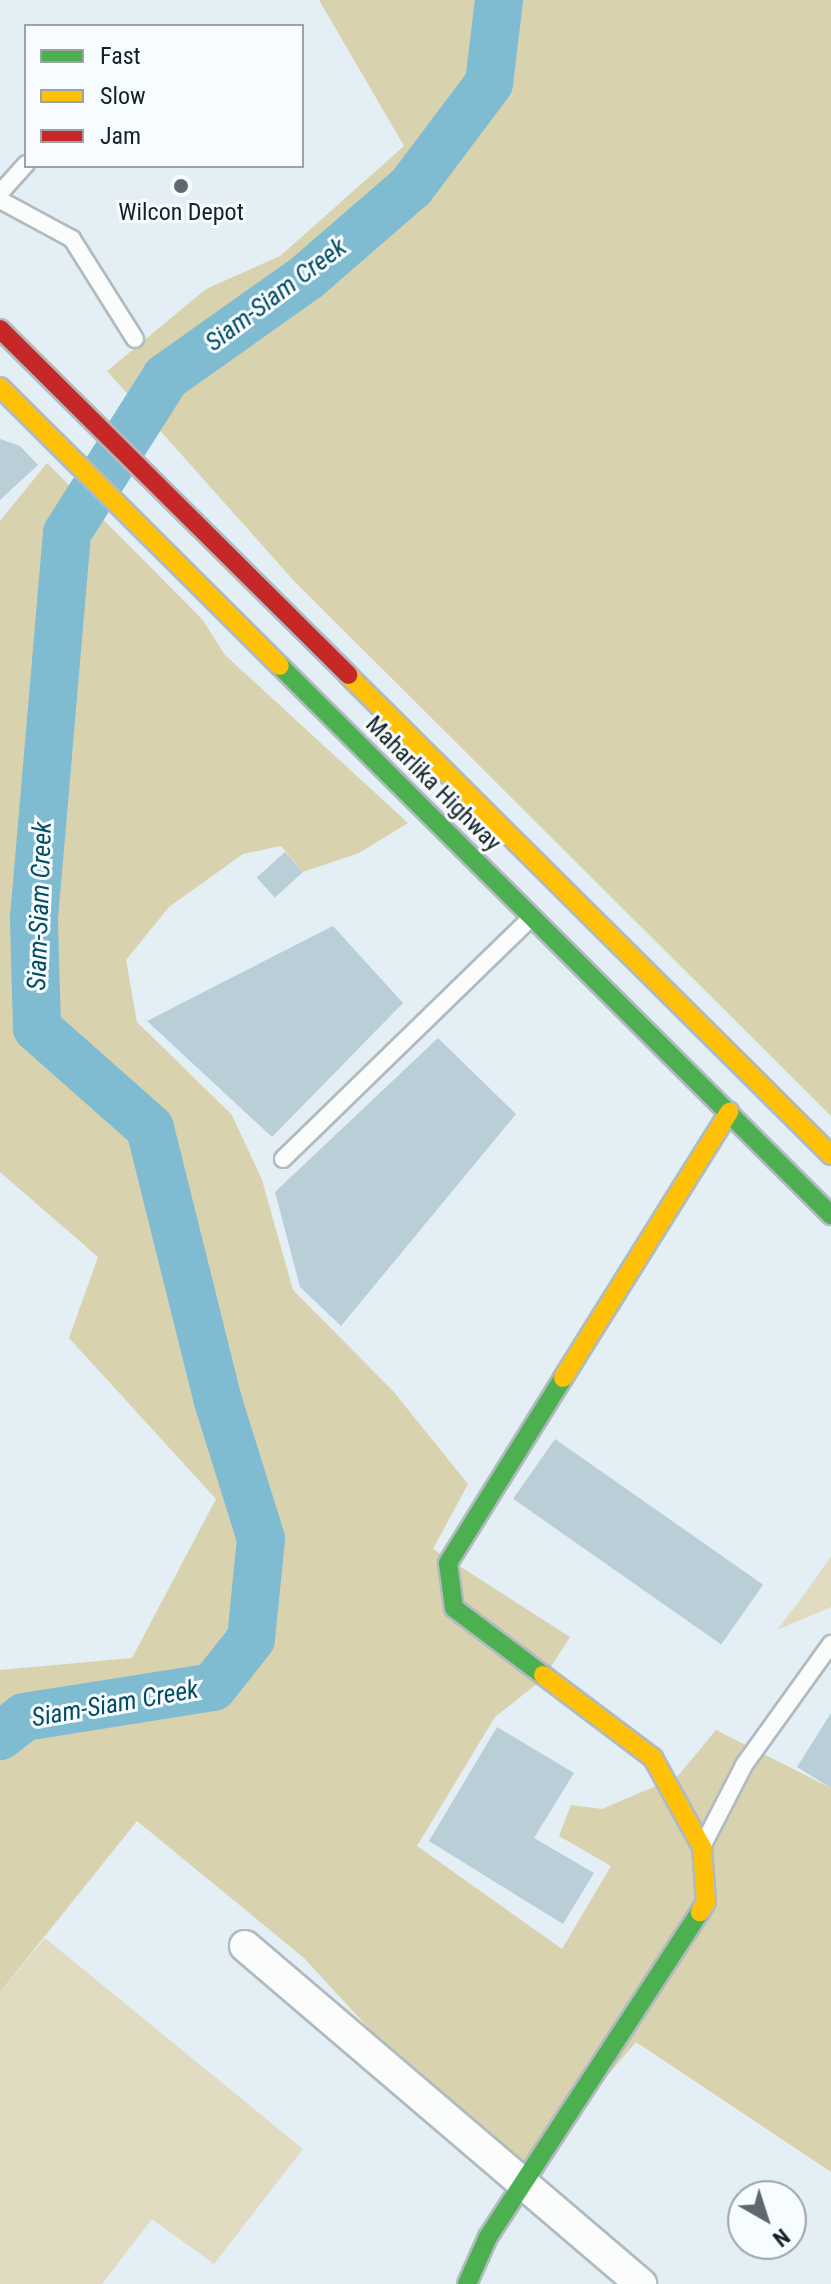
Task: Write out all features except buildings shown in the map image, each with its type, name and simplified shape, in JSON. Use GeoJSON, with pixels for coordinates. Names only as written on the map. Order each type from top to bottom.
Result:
{"type":"FeatureCollection","features":[{"type":"Feature","properties":{"kind":"main road","name":"Maharlika Highway"},"geometry":{"type":"LineString","coordinates":[[0,329],[57,391],[831,1155]]}},
{"type":"Feature","properties":{"kind":"main road","name":"Maharlika Highway"},"geometry":{"type":"LineString","coordinates":[[0,387],[831,1215]]}},
{"type":"Feature","properties":{"kind":"main road"},"geometry":{"type":"LineString","coordinates":[[467,2284],[488,2237],[525,2188],[706,1902],[702,1847],[653,1758],[454,1608],[448,1563],[729,1112]]}},
{"type":"Feature","properties":{"kind":"street"},"geometry":{"type":"LineString","coordinates":[[245,1946],[641,2284]]}},
{"type":"Feature","properties":{"kind":"lane"},"geometry":{"type":"LineString","coordinates":[[0,193],[24,166]]}},
{"type":"Feature","properties":{"kind":"lane"},"geometry":{"type":"LineString","coordinates":[[0,200],[72,239],[135,339]]}},
{"type":"Feature","properties":{"kind":"lane"},"geometry":{"type":"LineString","coordinates":[[283,1159],[532,917]]}},
{"type":"Feature","properties":{"kind":"lane"},"geometry":{"type":"LineString","coordinates":[[702,1847],[744,1765],[831,1644]]}},
{"type":"Feature","properties":{"kind":"shaded area"},"geometry":{"type":"Polygon","coordinates":[[[319,0],[831,0],[831,1116],[295,582],[107,371],[206,289],[280,256],[404,146],[319,0]]]}},
{"type":"Feature","properties":{"kind":"shaded area"},"geometry":{"type":"Polygon","coordinates":[[[47,463],[202,619],[225,655],[408,823],[359,853],[303,872],[281,846],[243,854],[169,907],[126,960],[137,1022],[232,1115],[262,1180],[293,1290],[393,1391],[468,1484],[433,1549],[570,1637],[543,1679],[495,1717],[417,1846],[562,1949],[611,1866],[559,1836],[571,1805],[602,1809],[677,1777],[716,1730],[831,1788],[831,2172],[636,2042],[527,2170],[430,2095],[304,1958],[137,1821],[0,1992],[0,1670],[132,1658],[216,1499],[69,1338],[98,1257],[0,1172],[0,521],[47,463]]]}},
{"type":"Feature","properties":{"kind":"shaded area"},"geometry":{"type":"Polygon","coordinates":[[[831,1556],[831,1607],[777,1630],[803,1596],[831,1556]]]}},
{"type":"Feature","properties":{"kind":"shaded area"},"geometry":{"type":"Polygon","coordinates":[[[45,1938],[303,2149],[214,2264],[152,2219],[102,2284],[0,2284],[0,1992],[45,1938]]]}},
{"type":"Feature","properties":{"kind":"waterway","name":"Siam-Siam Creek"},"geometry":{"type":"LineString","coordinates":[[0,1736],[24,1717],[213,1687],[251,1639],[261,1539],[218,1401],[150,1128],[37,1028],[34,918],[67,533],[166,377],[307,277],[411,187],[489,83],[499,0]]}},
{"type":"Feature","properties":{"kind":"traffic: fast"},"geometry":{"type":"LineString","coordinates":[[280,666],[831,1215]]}},
{"type":"Feature","properties":{"kind":"traffic: fast"},"geometry":{"type":"LineString","coordinates":[[543,1675],[454,1608],[448,1563],[563,1378]]}},
{"type":"Feature","properties":{"kind":"traffic: fast"},"geometry":{"type":"LineString","coordinates":[[467,2284],[488,2237],[700,1912]]}},
{"type":"Feature","properties":{"kind":"traffic: slow"},"geometry":{"type":"LineString","coordinates":[[0,387],[280,666]]}},
{"type":"Feature","properties":{"kind":"traffic: slow"},"geometry":{"type":"LineString","coordinates":[[348,675],[831,1155]]}},
{"type":"Feature","properties":{"kind":"traffic: slow"},"geometry":{"type":"LineString","coordinates":[[563,1378],[729,1112]]}},
{"type":"Feature","properties":{"kind":"traffic: slow"},"geometry":{"type":"LineString","coordinates":[[543,1675],[653,1758],[702,1847],[706,1902],[700,1912]]}},
{"type":"Feature","properties":{"kind":"traffic: jam"},"geometry":{"type":"LineString","coordinates":[[0,329],[348,675]]}},
{"type":"Feature","properties":{"kind":"place","name":"Wilcon Depot"},"geometry":{"type":"Point","coordinates":[181,186]}}]}
